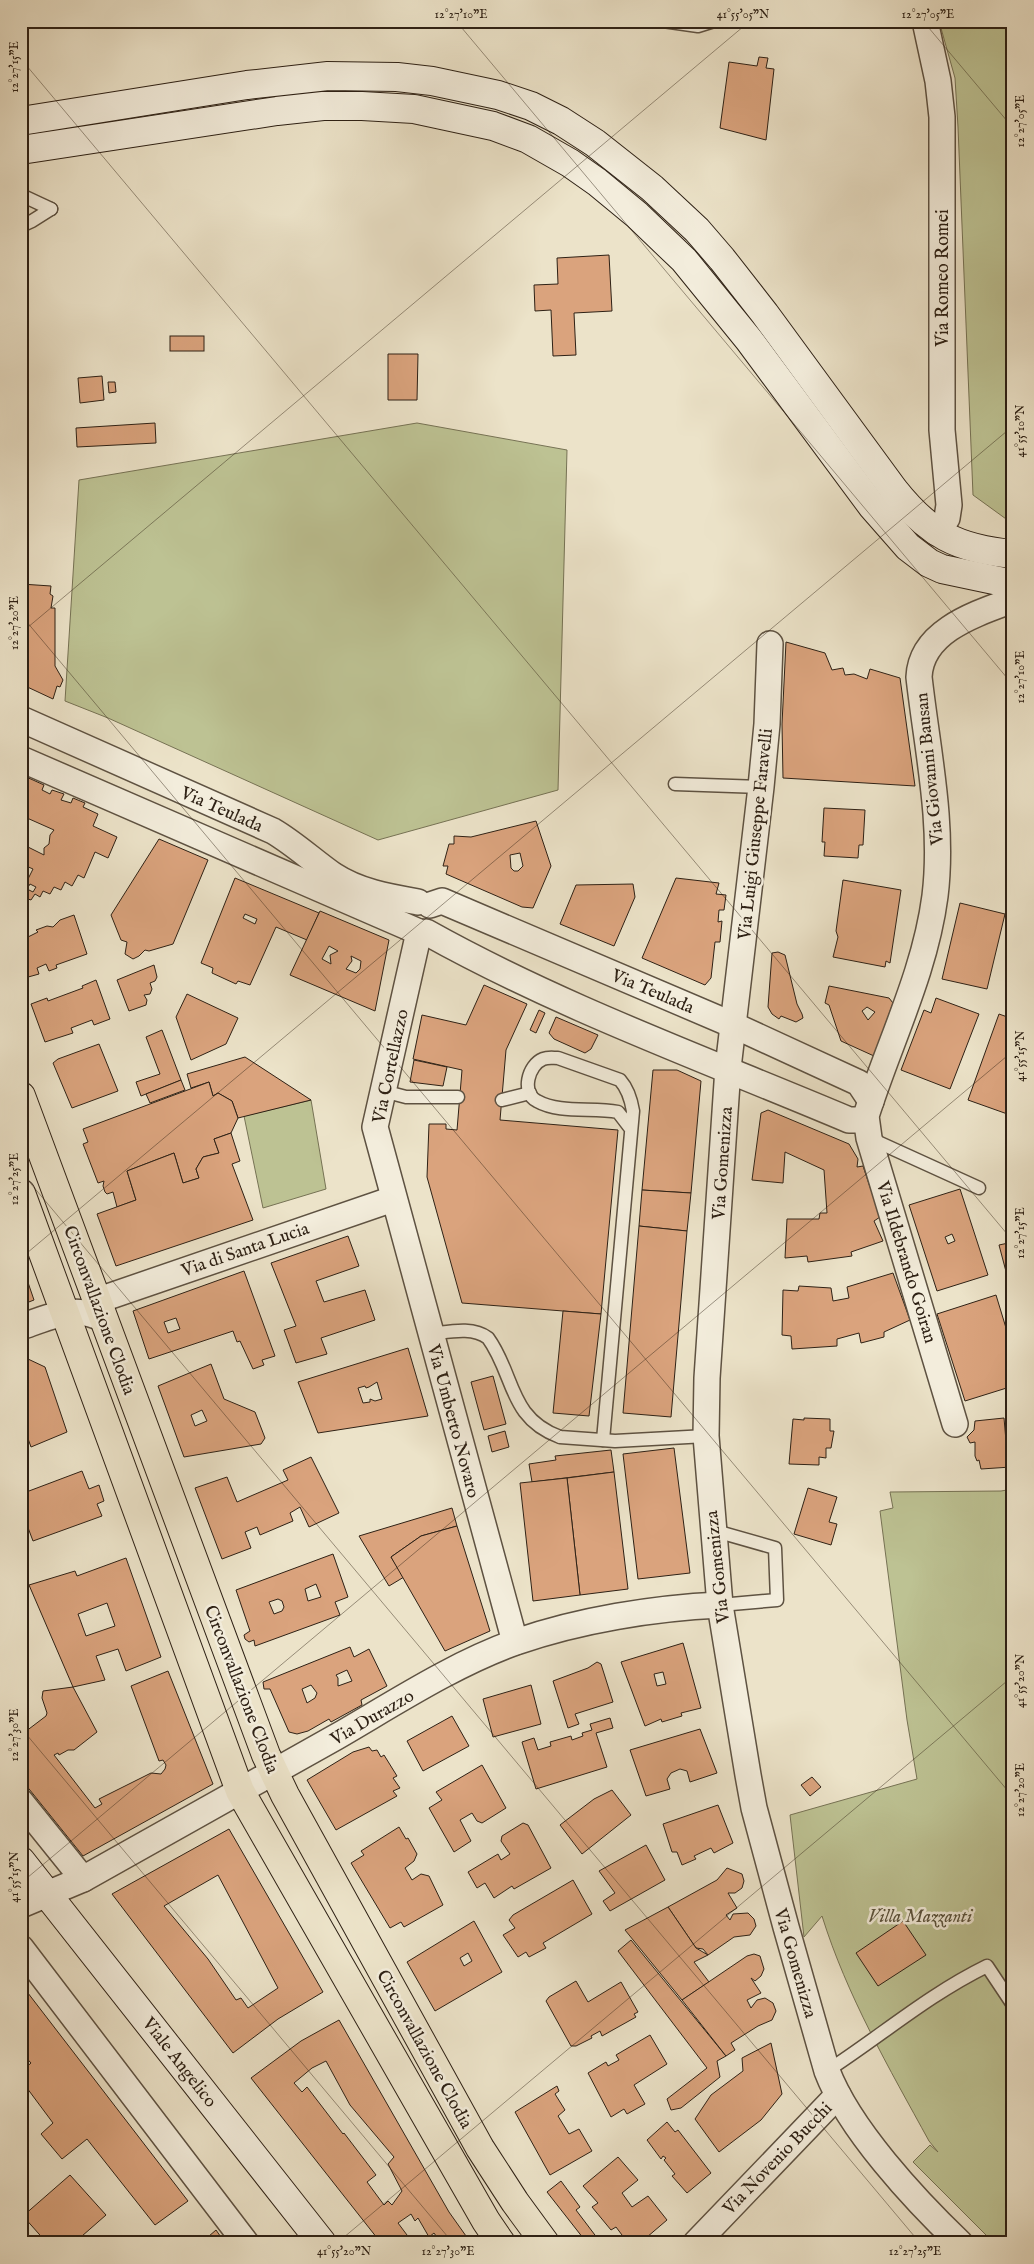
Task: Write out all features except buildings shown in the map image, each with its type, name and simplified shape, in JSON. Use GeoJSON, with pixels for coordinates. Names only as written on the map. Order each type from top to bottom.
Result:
{"type":"FeatureCollection","features":[{"type":"Feature","properties":{"kind":"main road"},"geometry":{"type":"LineString","coordinates":[[21,121],[303,78],[397,77],[460,87],[509,98],[547,113],[577,130],[634,172],[697,230],[764,314],[907,506],[928,528],[964,545],[1013,554]]}},
{"type":"Feature","properties":{"kind":"main road"},"geometry":{"type":"LineString","coordinates":[[21,150],[277,111],[323,106],[399,108],[493,126],[528,139],[565,159],[597,182],[671,246],[707,287],[749,340],[889,528],[908,547],[923,558],[953,573],[1013,584]]}},
{"type":"Feature","properties":{"kind":"main road","name":"Circonvallazione Clodia"},"geometry":{"type":"LineString","coordinates":[[21,1096],[252,1719],[284,1795],[480,2148],[544,2243]]}},
{"type":"Feature","properties":{"kind":"main road","name":"Circonvallazione Clodia"},"geometry":{"type":"LineString","coordinates":[[21,1193],[240,1791],[486,2221],[501,2243]]}},
{"type":"Feature","properties":{"kind":"main road","name":"Viale Angelico"},"geometry":{"type":"LineString","coordinates":[[21,1861],[316,2238]]}},
{"type":"Feature","properties":{"kind":"street","name":"Via Romeo Romei"},"geometry":{"type":"LineString","coordinates":[[925,21],[939,87],[942,122],[942,430],[949,506],[947,518],[937,533]]}},
{"type":"Feature","properties":{"kind":"street","name":"Via Giovanni Bausan"},"geometry":{"type":"LineString","coordinates":[[869,1118],[916,978],[931,921],[935,896],[938,832],[918,677],[920,663],[932,643],[943,634],[973,616],[1013,600]]}},
{"type":"Feature","properties":{"kind":"street","name":"Via Luigi Giuseppe Faravelli"},"geometry":{"type":"LineString","coordinates":[[733,1025],[761,787],[767,724],[770,644]]}},
{"type":"Feature","properties":{"kind":"street","name":"Via Teulada"},"geometry":{"type":"LineString","coordinates":[[21,719],[273,832],[291,842],[334,876],[354,886],[371,893],[425,903],[442,900],[733,1025],[859,1083],[864,1087],[869,1118],[849,1120],[728,1068],[683,1053],[471,957],[419,931],[398,925],[21,759]]}},
{"type":"Feature","properties":{"kind":"street","name":"Via Cortellazzo"},"geometry":{"type":"LineString","coordinates":[[394,1199],[375,1127],[419,931],[436,923],[435,910],[425,903]]}},
{"type":"Feature","properties":{"kind":"street","name":"Via Gomenizza"},"geometry":{"type":"LineString","coordinates":[[733,1025],[728,1068],[707,1378],[706,1436],[712,1530],[720,1605],[754,1808],[827,2071],[838,2095],[860,2130],[916,2198],[960,2243]]}},
{"type":"Feature","properties":{"kind":"street","name":"Via Ildebrando Goiran"},"geometry":{"type":"LineString","coordinates":[[869,1118],[955,1424]]}},
{"type":"Feature","properties":{"kind":"street","name":"Via di Santa Lucia"},"geometry":{"type":"LineString","coordinates":[[100,1310],[394,1199]]}},
{"type":"Feature","properties":{"kind":"street","name":"Via Umberto Novaro"},"geometry":{"type":"LineString","coordinates":[[394,1199],[515,1642]]}},
{"type":"Feature","properties":{"kind":"street"},"geometry":{"type":"LineString","coordinates":[[21,1327],[65,1312],[100,1310]]}},
{"type":"Feature","properties":{"kind":"street","name":"Via Durazzo"},"geometry":{"type":"LineString","coordinates":[[48,1895],[83,1879],[447,1674],[515,1642],[565,1628],[611,1619],[692,1606],[720,1605]]}},
{"type":"Feature","properties":{"kind":"street"},"geometry":{"type":"LineString","coordinates":[[21,1802],[83,1879]]}},
{"type":"Feature","properties":{"kind":"street"},"geometry":{"type":"LineString","coordinates":[[21,1905],[48,1895]]}},
{"type":"Feature","properties":{"kind":"street"},"geometry":{"type":"LineString","coordinates":[[21,1948],[246,2243]]}},
{"type":"Feature","properties":{"kind":"street","name":"Via Novenio Bucchi"},"geometry":{"type":"LineString","coordinates":[[696,2243],[838,2095]]}},
{"type":"Feature","properties":{"kind":"lane"},"geometry":{"type":"LineString","coordinates":[[663,21],[698,26],[714,21]]}},
{"type":"Feature","properties":{"kind":"lane"},"geometry":{"type":"LineString","coordinates":[[21,196],[51,210],[21,226]]}},
{"type":"Feature","properties":{"kind":"lane"},"geometry":{"type":"LineString","coordinates":[[675,784],[761,787]]}},
{"type":"Feature","properties":{"kind":"lane"},"geometry":{"type":"LineString","coordinates":[[603,1440],[633,1111],[625,1085],[620,1080],[558,1058],[548,1057],[541,1060],[529,1075],[530,1093],[535,1101],[545,1105],[618,1112],[631,1129]]}},
{"type":"Feature","properties":{"kind":"lane"},"geometry":{"type":"LineString","coordinates":[[383,1091],[406,1097],[458,1097]]}},
{"type":"Feature","properties":{"kind":"lane"},"geometry":{"type":"LineString","coordinates":[[502,1100],[530,1093]]}},
{"type":"Feature","properties":{"kind":"lane"},"geometry":{"type":"LineString","coordinates":[[869,1118],[979,1188]]}},
{"type":"Feature","properties":{"kind":"lane"},"geometry":{"type":"LineString","coordinates":[[430,1334],[456,1331],[482,1334],[493,1345],[519,1404],[536,1424],[560,1437],[603,1440],[706,1436]]}},
{"type":"Feature","properties":{"kind":"lane"},"geometry":{"type":"LineString","coordinates":[[712,1530],[774,1548],[777,1600],[720,1605]]}},
{"type":"Feature","properties":{"kind":"lane"},"geometry":{"type":"LineString","coordinates":[[827,2071],[872,2042],[928,1999],[987,1966],[1013,2005]]}},
{"type":"Feature","properties":{"kind":"green space"},"geometry":{"type":"Polygon","coordinates":[[[939,21],[1013,21],[1013,524],[973,495],[955,78],[939,21]]]}},
{"type":"Feature","properties":{"kind":"green space"},"geometry":{"type":"Polygon","coordinates":[[[417,423],[567,450],[558,790],[378,840],[108,718],[65,701],[79,480],[417,423]]]}},
{"type":"Feature","properties":{"kind":"green space"},"geometry":{"type":"Polygon","coordinates":[[[311,1100],[326,1189],[263,1208],[244,1116],[311,1100]]]}},
{"type":"Feature","properties":{"kind":"green space","name":"Villa Mazzanti"},"geometry":{"type":"Polygon","coordinates":[[[1013,1489],[1013,2243],[994,2243],[913,2162],[930,2145],[938,2152],[929,2141],[856,2003],[832,1946],[822,1916],[804,1937],[790,1815],[917,1779],[907,1720],[880,1511],[893,1508],[890,1492],[1001,1491],[1013,1489]]]}}]}
